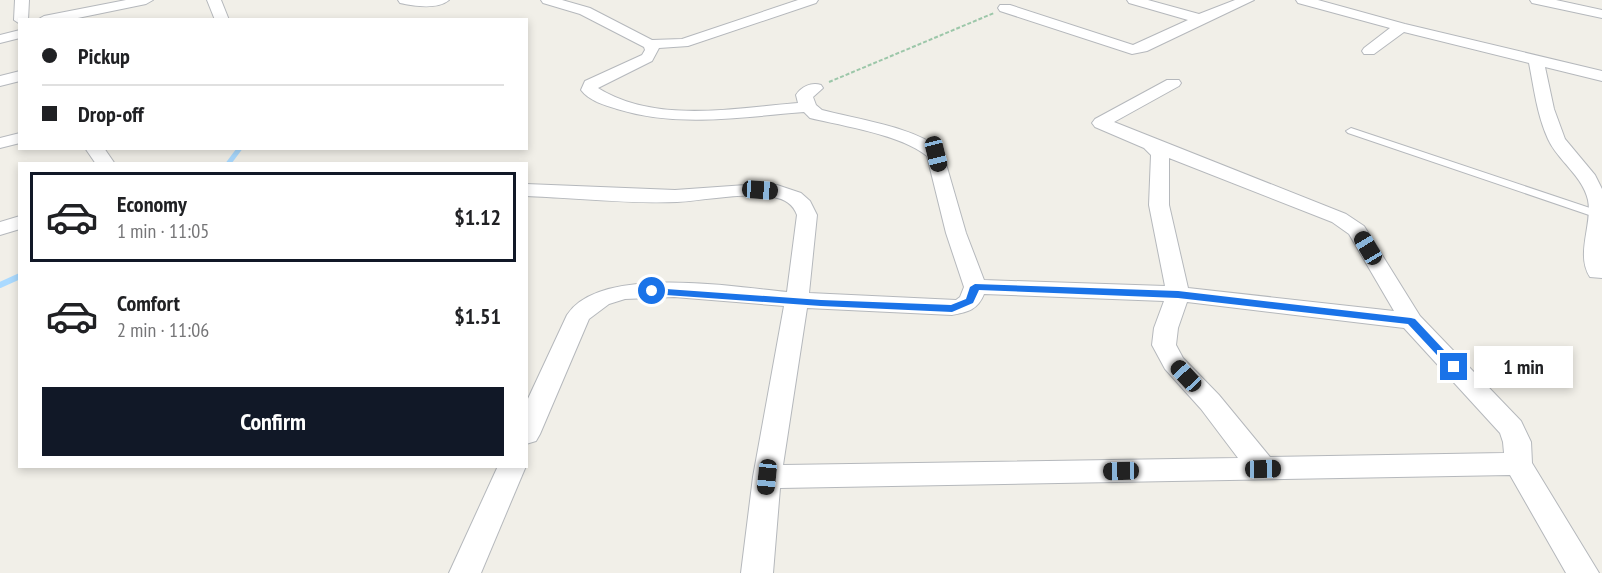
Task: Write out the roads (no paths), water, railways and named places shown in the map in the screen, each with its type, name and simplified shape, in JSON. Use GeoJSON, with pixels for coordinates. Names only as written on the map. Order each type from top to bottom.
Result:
{"type":"FeatureCollection","features":[{"type":"Feature","properties":{"kind":"street"},"geometry":{"type":"LineString","coordinates":[[21,18],[22,0]]}},
{"type":"Feature","properties":{"kind":"street"},"geometry":{"type":"LineString","coordinates":[[54,18],[146,0]]}},
{"type":"Feature","properties":{"kind":"street"},"geometry":{"type":"LineString","coordinates":[[217,0],[222,18]]}},
{"type":"Feature","properties":{"kind":"street"},"geometry":{"type":"LineString","coordinates":[[405,0],[419,3],[442,0]]}},
{"type":"Feature","properties":{"kind":"street"},"geometry":{"type":"LineString","coordinates":[[548,0],[585,11],[650,44],[683,42],[811,0]]}},
{"type":"Feature","properties":{"kind":"street"},"geometry":{"type":"LineString","coordinates":[[1134,0],[1200,19]]}},
{"type":"Feature","properties":{"kind":"street"},"geometry":{"type":"LineString","coordinates":[[1005,8],[1132,50],[1142,48],[1200,19],[1247,0]]}},
{"type":"Feature","properties":{"kind":"street"},"geometry":{"type":"LineString","coordinates":[[1303,0],[1401,27],[1602,76]]}},
{"type":"Feature","properties":{"kind":"street"},"geometry":{"type":"LineString","coordinates":[[1537,0],[1602,14]]}},
{"type":"Feature","properties":{"kind":"street"},"geometry":{"type":"LineString","coordinates":[[1369,51],[1401,27]]}},
{"type":"Feature","properties":{"kind":"street"},"geometry":{"type":"LineString","coordinates":[[0,39],[18,34]]}},
{"type":"Feature","properties":{"kind":"street"},"geometry":{"type":"LineString","coordinates":[[528,430],[579,315],[604,297],[652,291],[952,308],[970,301],[975,287],[956,233],[936,154],[925,145],[866,125],[826,118],[808,107],[683,115],[614,104],[589,90],[591,84],[647,58],[653,50],[650,44]]}},
{"type":"Feature","properties":{"kind":"street"},"geometry":{"type":"LineString","coordinates":[[1536,59],[1546,109],[1557,140],[1588,179],[1598,201],[1600,212],[1599,265]]}},
{"type":"Feature","properties":{"kind":"street"},"geometry":{"type":"LineString","coordinates":[[0,81],[18,76]]}},
{"type":"Feature","properties":{"kind":"street"},"geometry":{"type":"LineString","coordinates":[[1173,83],[1101,123],[1349,224],[1357,230],[1411,321],[1512,428],[1517,442],[1518,464],[1584,573]]}},
{"type":"Feature","properties":{"kind":"street"},"geometry":{"type":"LineString","coordinates":[[808,107],[804,95],[815,88]]}},
{"type":"Feature","properties":{"kind":"street"},"geometry":{"type":"LineString","coordinates":[[0,143],[18,138]]}},
{"type":"Feature","properties":{"kind":"street"},"geometry":{"type":"LineString","coordinates":[[1150,144],[1160,154],[1159,205],[1178,294],[1166,328],[1164,345],[1174,363],[1210,402],[1263,469]]}},
{"type":"Feature","properties":{"kind":"street"},"geometry":{"type":"LineString","coordinates":[[528,190],[675,196],[760,190],[777,191],[794,196],[803,205],[807,215],[797,300],[767,477],[757,573]]}},
{"type":"Feature","properties":{"kind":"street"},"geometry":{"type":"LineString","coordinates":[[0,229],[18,223]]}},
{"type":"Feature","properties":{"kind":"street"},"geometry":{"type":"LineString","coordinates":[[975,287],[1178,294],[1411,321]]}},
{"type":"Feature","properties":{"kind":"street"},"geometry":{"type":"LineString","coordinates":[[767,477],[1518,464]]}},
{"type":"Feature","properties":{"kind":"street"},"geometry":{"type":"LineString","coordinates":[[465,573],[511,468]]}},
{"type":"Feature","properties":{"kind":"lane"},"geometry":{"type":"LineString","coordinates":[[1352,131],[1600,212]]}},
{"type":"Feature","properties":{"kind":"waterway"},"geometry":{"type":"LineString","coordinates":[[230,162],[238,150]]}},
{"type":"Feature","properties":{"kind":"waterway"},"geometry":{"type":"LineString","coordinates":[[0,285],[18,277]]}}]}
